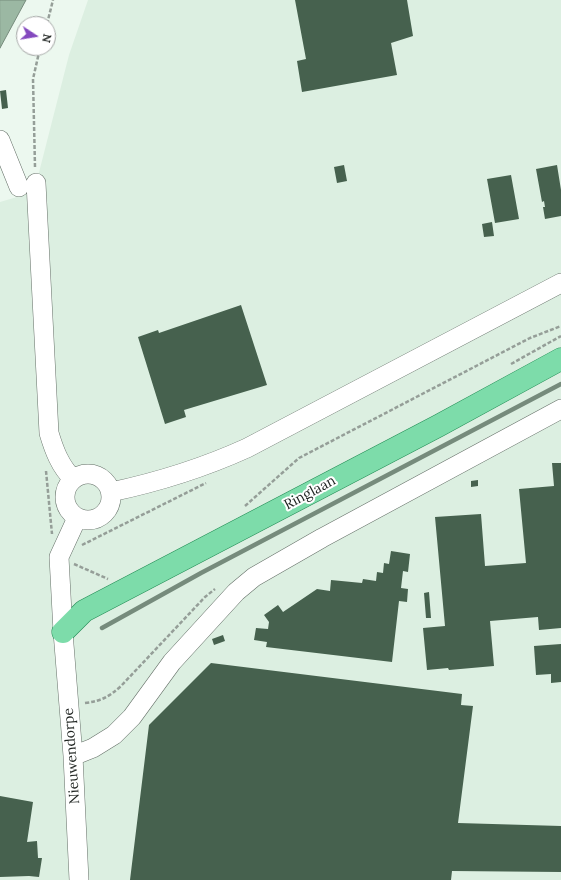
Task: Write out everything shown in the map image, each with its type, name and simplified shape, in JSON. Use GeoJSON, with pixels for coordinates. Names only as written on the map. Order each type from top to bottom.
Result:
{"type":"FeatureCollection","features":[{"type":"Feature","properties":{"kind":"main road","name":"Ringlaan"},"geometry":{"type":"LineString","coordinates":[[63,632],[84,612],[431,430],[561,359]]}},
{"type":"Feature","properties":{"kind":"street"},"geometry":{"type":"LineString","coordinates":[[0,140],[28,185],[49,433],[54,450],[66,472],[73,479]]}},
{"type":"Feature","properties":{"kind":"street"},"geometry":{"type":"LineString","coordinates":[[111,492],[133,488],[188,472],[247,448],[561,283]]}},
{"type":"Feature","properties":{"kind":"street"},"geometry":{"type":"LineString","coordinates":[[73,756],[94,748],[114,735],[132,717],[172,662],[236,592],[254,577],[322,538],[561,409]]}},
{"type":"Feature","properties":{"kind":"street"},"geometry":{"type":"LineString","coordinates":[[84,474],[96,475],[105,481],[111,492],[110,502],[106,512],[98,518],[88,521],[70,514],[65,504],[65,490],[73,479],[84,474]]}},
{"type":"Feature","properties":{"kind":"street"},"geometry":{"type":"LineString","coordinates":[[59,557],[66,538],[77,518]]}},
{"type":"Feature","properties":{"kind":"street","name":"Nieuwendorpe"},"geometry":{"type":"LineString","coordinates":[[59,557],[63,632],[73,756],[79,880]]}},
{"type":"Feature","properties":{"kind":"path"},"geometry":{"type":"LineString","coordinates":[[49,16],[53,0]]}},
{"type":"Feature","properties":{"kind":"path"},"geometry":{"type":"LineString","coordinates":[[28,185],[33,79],[38,56]]}},
{"type":"Feature","properties":{"kind":"path"},"geometry":{"type":"LineString","coordinates":[[240,510],[299,458],[530,338],[561,326]]}},
{"type":"Feature","properties":{"kind":"path"},"geometry":{"type":"LineString","coordinates":[[59,557],[111,580]]}},
{"type":"Feature","properties":{"kind":"shaded area"},"geometry":{"type":"Polygon","coordinates":[[[0,0],[26,0],[16,16],[0,48],[0,0]]]}},
{"type":"Feature","properties":{"kind":"shaded area"},"geometry":{"type":"Polygon","coordinates":[[[88,0],[561,0],[561,880],[0,880],[0,202],[34,192],[69,55],[88,0]]]}},
{"type":"Feature","properties":{"kind":"building"},"geometry":{"type":"Polygon","coordinates":[[[295,0],[407,0],[413,36],[391,43],[397,75],[302,92],[297,61],[306,59],[295,0]]]}},
{"type":"Feature","properties":{"kind":"building"},"geometry":{"type":"Polygon","coordinates":[[[6,90],[8,108],[2,109],[0,91],[6,90]]]}},
{"type":"Feature","properties":{"kind":"building"},"geometry":{"type":"Polygon","coordinates":[[[344,165],[347,181],[337,183],[334,167],[344,165]]]}},
{"type":"Feature","properties":{"kind":"building"},"geometry":{"type":"Polygon","coordinates":[[[557,165],[561,190],[561,216],[545,219],[543,207],[545,207],[544,201],[542,202],[536,169],[557,165]]]}},
{"type":"Feature","properties":{"kind":"building"},"geometry":{"type":"Polygon","coordinates":[[[511,175],[519,219],[495,223],[487,179],[511,175]]]}},
{"type":"Feature","properties":{"kind":"building"},"geometry":{"type":"Polygon","coordinates":[[[492,222],[494,236],[484,237],[482,224],[492,222]]]}},
{"type":"Feature","properties":{"kind":"building"},"geometry":{"type":"Polygon","coordinates":[[[241,305],[267,385],[184,410],[186,417],[165,424],[138,337],[158,330],[159,333],[241,305]]]}},
{"type":"Feature","properties":{"kind":"building"},"geometry":{"type":"Polygon","coordinates":[[[552,463],[561,463],[561,628],[539,630],[538,617],[490,621],[494,666],[449,670],[448,668],[427,670],[423,628],[445,626],[435,517],[481,514],[485,566],[526,563],[519,489],[554,486],[552,463]]]}},
{"type":"Feature","properties":{"kind":"building"},"geometry":{"type":"Polygon","coordinates":[[[478,480],[478,486],[471,487],[471,481],[478,480]]]}},
{"type":"Feature","properties":{"kind":"building"},"geometry":{"type":"Polygon","coordinates":[[[391,551],[410,554],[408,572],[403,571],[401,588],[408,589],[407,602],[399,601],[392,662],[266,647],[267,642],[254,640],[256,628],[268,629],[269,622],[264,615],[278,605],[283,612],[317,589],[330,591],[331,580],[362,583],[363,579],[376,581],[377,572],[383,573],[384,563],[389,564],[391,551]]]}},
{"type":"Feature","properties":{"kind":"building"},"geometry":{"type":"Polygon","coordinates":[[[429,592],[431,618],[426,618],[424,593],[429,592]]]}},
{"type":"Feature","properties":{"kind":"building"},"geometry":{"type":"Polygon","coordinates":[[[223,635],[225,641],[214,645],[212,639],[223,635]]]}},
{"type":"Feature","properties":{"kind":"building"},"geometry":{"type":"Polygon","coordinates":[[[561,644],[561,682],[551,683],[551,674],[536,675],[534,646],[561,644]]]}},
{"type":"Feature","properties":{"kind":"building"},"geometry":{"type":"Polygon","coordinates":[[[211,663],[462,694],[461,705],[473,706],[458,823],[561,826],[561,872],[452,871],[451,880],[130,880],[149,725],[211,663]]]}},
{"type":"Feature","properties":{"kind":"building"},"geometry":{"type":"Polygon","coordinates":[[[0,796],[33,802],[27,842],[37,841],[38,858],[42,858],[39,877],[0,877],[0,796]]]}},
{"type":"Feature","properties":{"kind":"waterway"},"geometry":{"type":"LineString","coordinates":[[102,628],[201,573],[561,384]]}}]}
